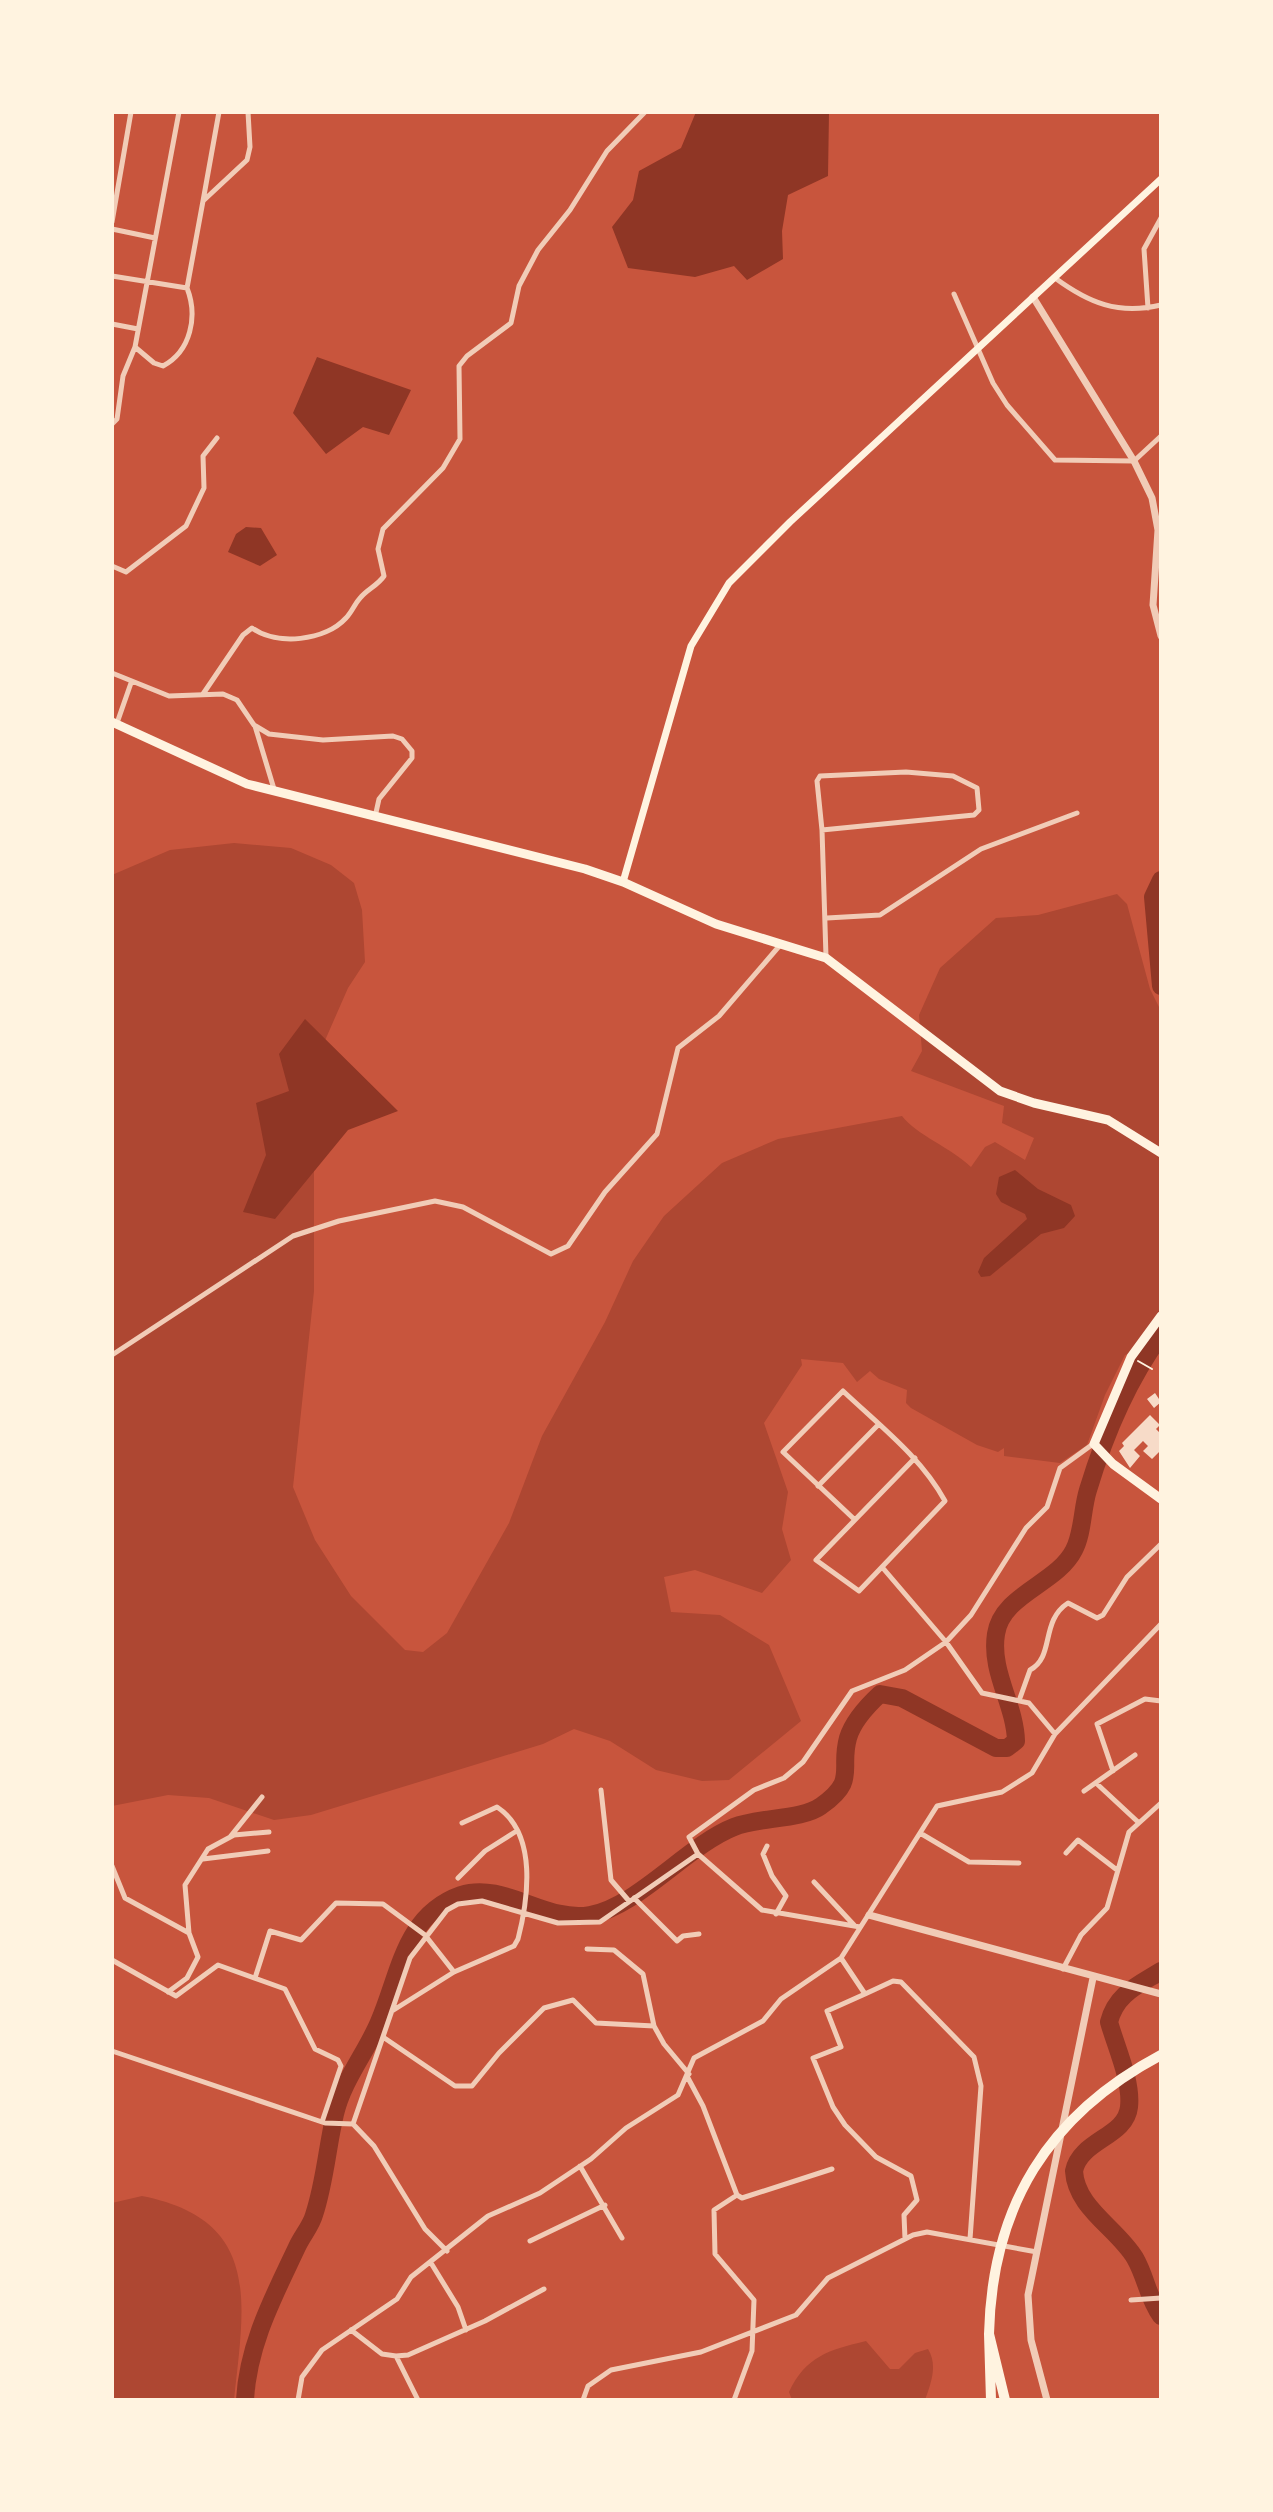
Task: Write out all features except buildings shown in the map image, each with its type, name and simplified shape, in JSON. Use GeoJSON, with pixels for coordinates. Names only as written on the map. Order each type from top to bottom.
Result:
{"type":"FeatureCollection","features":[{"type":"Feature","properties":{"kind":"highway"},"geometry":{"type":"LineString","coordinates":[[115,723],[219,773],[275,792],[585,869],[623,882],[716,924],[826,958],[1000,1091],[1034,1103],[1108,1120],[1161,1153]]}},
{"type":"Feature","properties":{"kind":"highway"},"geometry":{"type":"LineString","coordinates":[[1161,1316],[1131,1357],[1106,1407],[1095,1446],[1113,1464],[1161,1499]]}},
{"type":"Feature","properties":{"kind":"highway"},"geometry":{"type":"LineString","coordinates":[[991,2400],[990,2297],[997,2255],[1020,2190],[1063,2128],[1114,2084],[1161,2055]]}},
{"type":"Feature","properties":{"kind":"highway"},"geometry":{"type":"LineString","coordinates":[[989,2334],[1005,2400]]}},
{"type":"Feature","properties":{"kind":"main road"},"geometry":{"type":"LineString","coordinates":[[623,882],[691,646],[718,597],[747,562],[1161,182]]}},
{"type":"Feature","properties":{"kind":"street"},"geometry":{"type":"LineString","coordinates":[[112,222],[131,112]]}},
{"type":"Feature","properties":{"kind":"street"},"geometry":{"type":"LineString","coordinates":[[112,424],[117,419],[123,376],[135,347],[179,112]]}},
{"type":"Feature","properties":{"kind":"street"},"geometry":{"type":"LineString","coordinates":[[135,347],[154,363],[163,366],[174,360],[182,349],[194,314],[187,288],[219,112]]}},
{"type":"Feature","properties":{"kind":"street"},"geometry":{"type":"LineString","coordinates":[[203,201],[247,160],[250,147],[248,112]]}},
{"type":"Feature","properties":{"kind":"street"},"geometry":{"type":"LineString","coordinates":[[203,694],[243,635],[252,628],[261,635],[287,638],[318,636],[346,619],[357,600],[380,582],[384,576],[378,549],[383,529],[443,468],[460,439],[459,366],[467,356],[511,323],[519,286],[538,250],[570,210],[607,151],[645,112]]}},
{"type":"Feature","properties":{"kind":"street"},"geometry":{"type":"LineString","coordinates":[[1148,308],[1144,249],[1161,218]]}},
{"type":"Feature","properties":{"kind":"street"},"geometry":{"type":"LineString","coordinates":[[112,229],[155,238]]}},
{"type":"Feature","properties":{"kind":"street"},"geometry":{"type":"LineString","coordinates":[[112,276],[187,288]]}},
{"type":"Feature","properties":{"kind":"street"},"geometry":{"type":"LineString","coordinates":[[1054,277],[1085,299],[1107,307],[1148,308],[1161,305]]}},
{"type":"Feature","properties":{"kind":"street"},"geometry":{"type":"LineString","coordinates":[[954,294],[976,349],[1007,405],[1026,422],[1045,451],[1055,460],[1134,461],[1161,436]]}},
{"type":"Feature","properties":{"kind":"street"},"geometry":{"type":"LineString","coordinates":[[1033,297],[1134,461],[1156,511],[1153,605],[1161,636]]}},
{"type":"Feature","properties":{"kind":"street"},"geometry":{"type":"LineString","coordinates":[[112,324],[138,329]]}},
{"type":"Feature","properties":{"kind":"street"},"geometry":{"type":"LineString","coordinates":[[112,566],[126,572],[134,569],[156,546],[186,526],[204,488],[203,456],[217,438]]}},
{"type":"Feature","properties":{"kind":"street"},"geometry":{"type":"LineString","coordinates":[[112,673],[169,696],[223,694],[237,700],[254,725],[275,792]]}},
{"type":"Feature","properties":{"kind":"street"},"geometry":{"type":"LineString","coordinates":[[115,723],[131,683]]}},
{"type":"Feature","properties":{"kind":"street"},"geometry":{"type":"LineString","coordinates":[[254,725],[269,734],[298,739],[393,736],[402,739],[412,751],[412,758],[379,799],[375,818]]}},
{"type":"Feature","properties":{"kind":"street"},"geometry":{"type":"LineString","coordinates":[[822,830],[974,815],[979,810],[977,788],[953,776],[906,772],[820,776],[817,781],[827,918],[826,958]]}},
{"type":"Feature","properties":{"kind":"street"},"geometry":{"type":"LineString","coordinates":[[827,918],[880,915],[981,849],[1077,813]]}},
{"type":"Feature","properties":{"kind":"street"},"geometry":{"type":"LineString","coordinates":[[112,1355],[293,1236],[339,1221],[435,1201],[463,1207],[551,1254],[568,1246],[605,1192],[657,1134],[678,1048],[719,1016],[781,944]]}},
{"type":"Feature","properties":{"kind":"street"},"geometry":{"type":"LineString","coordinates":[[854,1519],[783,1452],[843,1391],[878,1425],[915,1458],[929,1472],[945,1501],[859,1591],[816,1560],[915,1458]]}},
{"type":"Feature","properties":{"kind":"street"},"geometry":{"type":"LineString","coordinates":[[818,1486],[878,1425]]}},
{"type":"Feature","properties":{"kind":"street"},"geometry":{"type":"LineString","coordinates":[[857,1926],[776,1914],[748,1900],[714,1865],[698,1854],[689,1837],[754,1790],[784,1778],[803,1762],[852,1691],[905,1670],[946,1642],[971,1615],[1026,1528],[1047,1507],[1060,1468],[1095,1446]]}},
{"type":"Feature","properties":{"kind":"street"},"geometry":{"type":"LineString","coordinates":[[1020,1698],[1030,1670],[1038,1666],[1047,1644],[1048,1628],[1058,1609],[1068,1603],[1097,1618],[1103,1615],[1127,1577],[1161,1544]]}},
{"type":"Feature","properties":{"kind":"street"},"geometry":{"type":"LineString","coordinates":[[882,1567],[946,1642],[982,1693],[994,1697],[1020,1698],[1029,1703],[1055,1734]]}},
{"type":"Feature","properties":{"kind":"street"},"geometry":{"type":"LineString","coordinates":[[298,2400],[302,2377],[312,2361],[397,2299],[411,2277],[488,2216],[540,2193],[580,2166],[626,2128],[678,2095],[694,2058],[763,2021],[781,1999],[841,1958],[857,1926],[869,1915],[943,1802],[1002,1792],[1032,1773],[1055,1734],[1161,1624]]}},
{"type":"Feature","properties":{"kind":"street"},"geometry":{"type":"LineString","coordinates":[[1113,1771],[1097,1724],[1145,1699],[1161,1701]]}},
{"type":"Feature","properties":{"kind":"street"},"geometry":{"type":"LineString","coordinates":[[1084,1791],[1135,1755]]}},
{"type":"Feature","properties":{"kind":"street"},"geometry":{"type":"LineString","coordinates":[[1096,1783],[1138,1822]]}},
{"type":"Feature","properties":{"kind":"street"},"geometry":{"type":"LineString","coordinates":[[601,1790],[611,1880],[677,1941],[683,1936],[699,1934]]}},
{"type":"Feature","properties":{"kind":"street"},"geometry":{"type":"LineString","coordinates":[[229,1838],[262,1797]]}},
{"type":"Feature","properties":{"kind":"street"},"geometry":{"type":"LineString","coordinates":[[1063,1969],[1081,1935],[1107,1908],[1129,1832],[1161,1803]]}},
{"type":"Feature","properties":{"kind":"street"},"geometry":{"type":"LineString","coordinates":[[391,2012],[454,1972],[514,1946],[527,1896],[527,1866],[515,1832],[497,1807],[462,1823]]}},
{"type":"Feature","properties":{"kind":"street"},"geometry":{"type":"LineString","coordinates":[[168,1992],[195,1967],[198,1950],[189,1933],[185,1885],[208,1849],[229,1838],[254,1831],[269,1832]]}},
{"type":"Feature","properties":{"kind":"street"},"geometry":{"type":"LineString","coordinates":[[458,1878],[485,1851],[515,1832]]}},
{"type":"Feature","properties":{"kind":"street"},"geometry":{"type":"LineString","coordinates":[[920,1833],[969,1862],[1019,1863]]}},
{"type":"Feature","properties":{"kind":"street"},"geometry":{"type":"LineString","coordinates":[[1066,1853],[1078,1840],[1117,1870]]}},
{"type":"Feature","properties":{"kind":"street"},"geometry":{"type":"LineString","coordinates":[[767,1846],[763,1854],[772,1876],[786,1896],[776,1914]]}},
{"type":"Feature","properties":{"kind":"street"},"geometry":{"type":"LineString","coordinates":[[202,1859],[268,1851]]}},
{"type":"Feature","properties":{"kind":"street"},"geometry":{"type":"LineString","coordinates":[[353,2124],[410,1958],[447,1910],[468,1901],[493,1902],[558,1923],[600,1922],[698,1854]]}},
{"type":"Feature","properties":{"kind":"street"},"geometry":{"type":"LineString","coordinates":[[112,1866],[125,1898],[189,1933]]}},
{"type":"Feature","properties":{"kind":"street"},"geometry":{"type":"LineString","coordinates":[[814,1882],[857,1926]]}},
{"type":"Feature","properties":{"kind":"street"},"geometry":{"type":"LineString","coordinates":[[255,1978],[270,1931],[301,1940],[336,1903],[383,1904],[425,1935],[454,1972]]}},
{"type":"Feature","properties":{"kind":"street"},"geometry":{"type":"LineString","coordinates":[[869,1915],[1093,1978],[1159,1993]]}},
{"type":"Feature","properties":{"kind":"street"},"geometry":{"type":"LineString","coordinates":[[587,1949],[614,1950],[643,1974],[654,2026],[688,2076],[703,2106],[737,2195],[742,2198],[832,2169]]}},
{"type":"Feature","properties":{"kind":"street"},"geometry":{"type":"LineString","coordinates":[[841,1958],[865,1994]]}},
{"type":"Feature","properties":{"kind":"street"},"geometry":{"type":"LineString","coordinates":[[112,1960],[176,1996],[218,1965],[285,1989],[315,2049],[338,2060],[341,2066],[323,2123]]}},
{"type":"Feature","properties":{"kind":"street"},"geometry":{"type":"LineString","coordinates":[[1047,2400],[1031,2340],[1028,2295],[1093,1978]]}},
{"type":"Feature","properties":{"kind":"street"},"geometry":{"type":"LineString","coordinates":[[905,2239],[904,2215],[917,2200],[915,2182],[911,2176],[876,2157],[845,2125],[833,2107],[813,2058],[841,2047],[827,2011],[893,1981],[901,1982],[974,2057],[981,2086],[970,2239]]}},
{"type":"Feature","properties":{"kind":"street"},"geometry":{"type":"LineString","coordinates":[[383,2037],[455,2086],[472,2086],[499,2053],[550,2004],[573,2000],[596,2023],[654,2026]]}},
{"type":"Feature","properties":{"kind":"street"},"geometry":{"type":"LineString","coordinates":[[112,2051],[323,2123],[353,2124],[374,2146],[425,2229],[447,2251]]}},
{"type":"Feature","properties":{"kind":"street"},"geometry":{"type":"LineString","coordinates":[[580,2166],[622,2238]]}},
{"type":"Feature","properties":{"kind":"street"},"geometry":{"type":"LineString","coordinates":[[734,2400],[752,2351],[754,2300],[715,2254],[714,2210],[737,2195]]}},
{"type":"Feature","properties":{"kind":"street"},"geometry":{"type":"LineString","coordinates":[[530,2241],[605,2205]]}},
{"type":"Feature","properties":{"kind":"street"},"geometry":{"type":"LineString","coordinates":[[583,2400],[588,2386],[611,2370],[701,2352],[796,2315],[828,2278],[905,2239],[927,2232],[1037,2252]]}},
{"type":"Feature","properties":{"kind":"street"},"geometry":{"type":"LineString","coordinates":[[431,2263],[458,2307],[466,2330]]}},
{"type":"Feature","properties":{"kind":"street"},"geometry":{"type":"LineString","coordinates":[[351,2330],[382,2354],[408,2355],[466,2330],[544,2289]]}},
{"type":"Feature","properties":{"kind":"street"},"geometry":{"type":"LineString","coordinates":[[1131,2300],[1161,2298]]}},
{"type":"Feature","properties":{"kind":"street"},"geometry":{"type":"LineString","coordinates":[[396,2356],[418,2400]]}},
{"type":"Feature","properties":{"kind":"path"},"geometry":{"type":"LineString","coordinates":[[1137,1360],[1152,1369]]}},
{"type":"Feature","properties":{"kind":"shaded area"},"geometry":{"type":"Polygon","coordinates":[[[696,112],[829,112],[828,176],[788,195],[782,231],[783,259],[747,280],[734,266],[695,277],[628,268],[612,227],[633,200],[639,171],[681,148],[696,112]]]}},
{"type":"Feature","properties":{"kind":"shaded area"},"geometry":{"type":"Polygon","coordinates":[[[317,357],[411,390],[389,435],[363,427],[326,454],[293,413],[317,357]]]}},
{"type":"Feature","properties":{"kind":"shaded area"},"geometry":{"type":"Polygon","coordinates":[[[246,527],[261,528],[277,555],[260,566],[228,552],[236,534],[246,527]]]}},
{"type":"Feature","properties":{"kind":"shaded area"},"geometry":{"type":"Polygon","coordinates":[[[234,843],[291,848],[331,865],[354,883],[362,910],[365,962],[348,988],[323,1045],[314,1132],[314,1291],[293,1487],[315,1540],[351,1596],[405,1650],[423,1652],[447,1633],[509,1523],[542,1436],[605,1322],[633,1261],[664,1216],[722,1163],[778,1139],[902,1116],[971,1167],[985,1147],[995,1142],[1025,1160],[1034,1138],[1002,1123],[1004,1106],[911,1071],[922,1051],[919,1015],[940,968],[996,918],[1038,915],[1117,894],[1127,904],[1150,989],[1161,1011],[1161,1330],[1147,1348],[1125,1355],[1105,1395],[1087,1445],[1060,1463],[1004,1456],[1004,1448],[998,1452],[977,1445],[911,1408],[906,1403],[907,1390],[879,1379],[870,1371],[857,1382],[843,1363],[801,1359],[802,1365],[764,1423],[788,1492],[782,1529],[791,1560],[762,1593],[695,1570],[664,1577],[671,1612],[720,1615],[769,1645],[801,1721],[729,1780],[702,1781],[656,1770],[610,1741],[574,1729],[543,1744],[311,1815],[274,1820],[209,1798],[168,1795],[112,1806],[112,875],[170,850],[234,843]]]}},
{"type":"Feature","properties":{"kind":"shaded area"},"geometry":{"type":"Polygon","coordinates":[[[305,1019],[398,1111],[348,1130],[275,1219],[243,1212],[266,1155],[256,1103],[289,1091],[279,1054],[305,1019]]]}},
{"type":"Feature","properties":{"kind":"shaded area"},"geometry":{"type":"Polygon","coordinates":[[[1015,1170],[1038,1189],[1071,1205],[1075,1216],[1064,1228],[1041,1234],[990,1276],[981,1277],[978,1272],[984,1258],[1027,1219],[1025,1214],[1001,1202],[996,1194],[999,1177],[1015,1170]]]}},
{"type":"Feature","properties":{"kind":"shaded area"},"geometry":{"type":"Polygon","coordinates":[[[142,2196],[181,2208],[209,2224],[227,2246],[237,2271],[241,2300],[234,2400],[112,2400],[112,2203],[142,2196]]]}},
{"type":"Feature","properties":{"kind":"shaded area"},"geometry":{"type":"Polygon","coordinates":[[[866,2341],[890,2369],[899,2369],[915,2353],[928,2349],[933,2368],[925,2400],[792,2400],[789,2392],[811,2362],[830,2352],[866,2341]]]}},
{"type":"Feature","properties":{"kind":"waterway"},"geometry":{"type":"LineString","coordinates":[[1161,880],[1153,897],[1161,986]]}},
{"type":"Feature","properties":{"kind":"waterway"},"geometry":{"type":"LineString","coordinates":[[245,2400],[251,2359],[264,2321],[314,2215],[339,2102],[379,2022],[406,1948],[427,1917],[442,1904],[477,1892],[509,1897],[557,1913],[590,1915],[626,1900],[699,1847],[734,1827],[813,1811],[840,1789],[850,1732],[861,1714],[880,1694],[902,1698],[996,1748],[1007,1748],[1016,1741],[1012,1714],[996,1662],[996,1634],[1000,1620],[1019,1599],[1066,1562],[1074,1550],[1088,1490],[1109,1430],[1138,1371],[1161,1335]]}},
{"type":"Feature","properties":{"kind":"waterway"},"geometry":{"type":"LineString","coordinates":[[1161,1971],[1129,1992],[1112,2012],[1109,2022],[1126,2075],[1129,2107],[1120,2125],[1085,2152],[1074,2171],[1076,2184],[1089,2207],[1135,2258],[1161,2316]]}}]}
